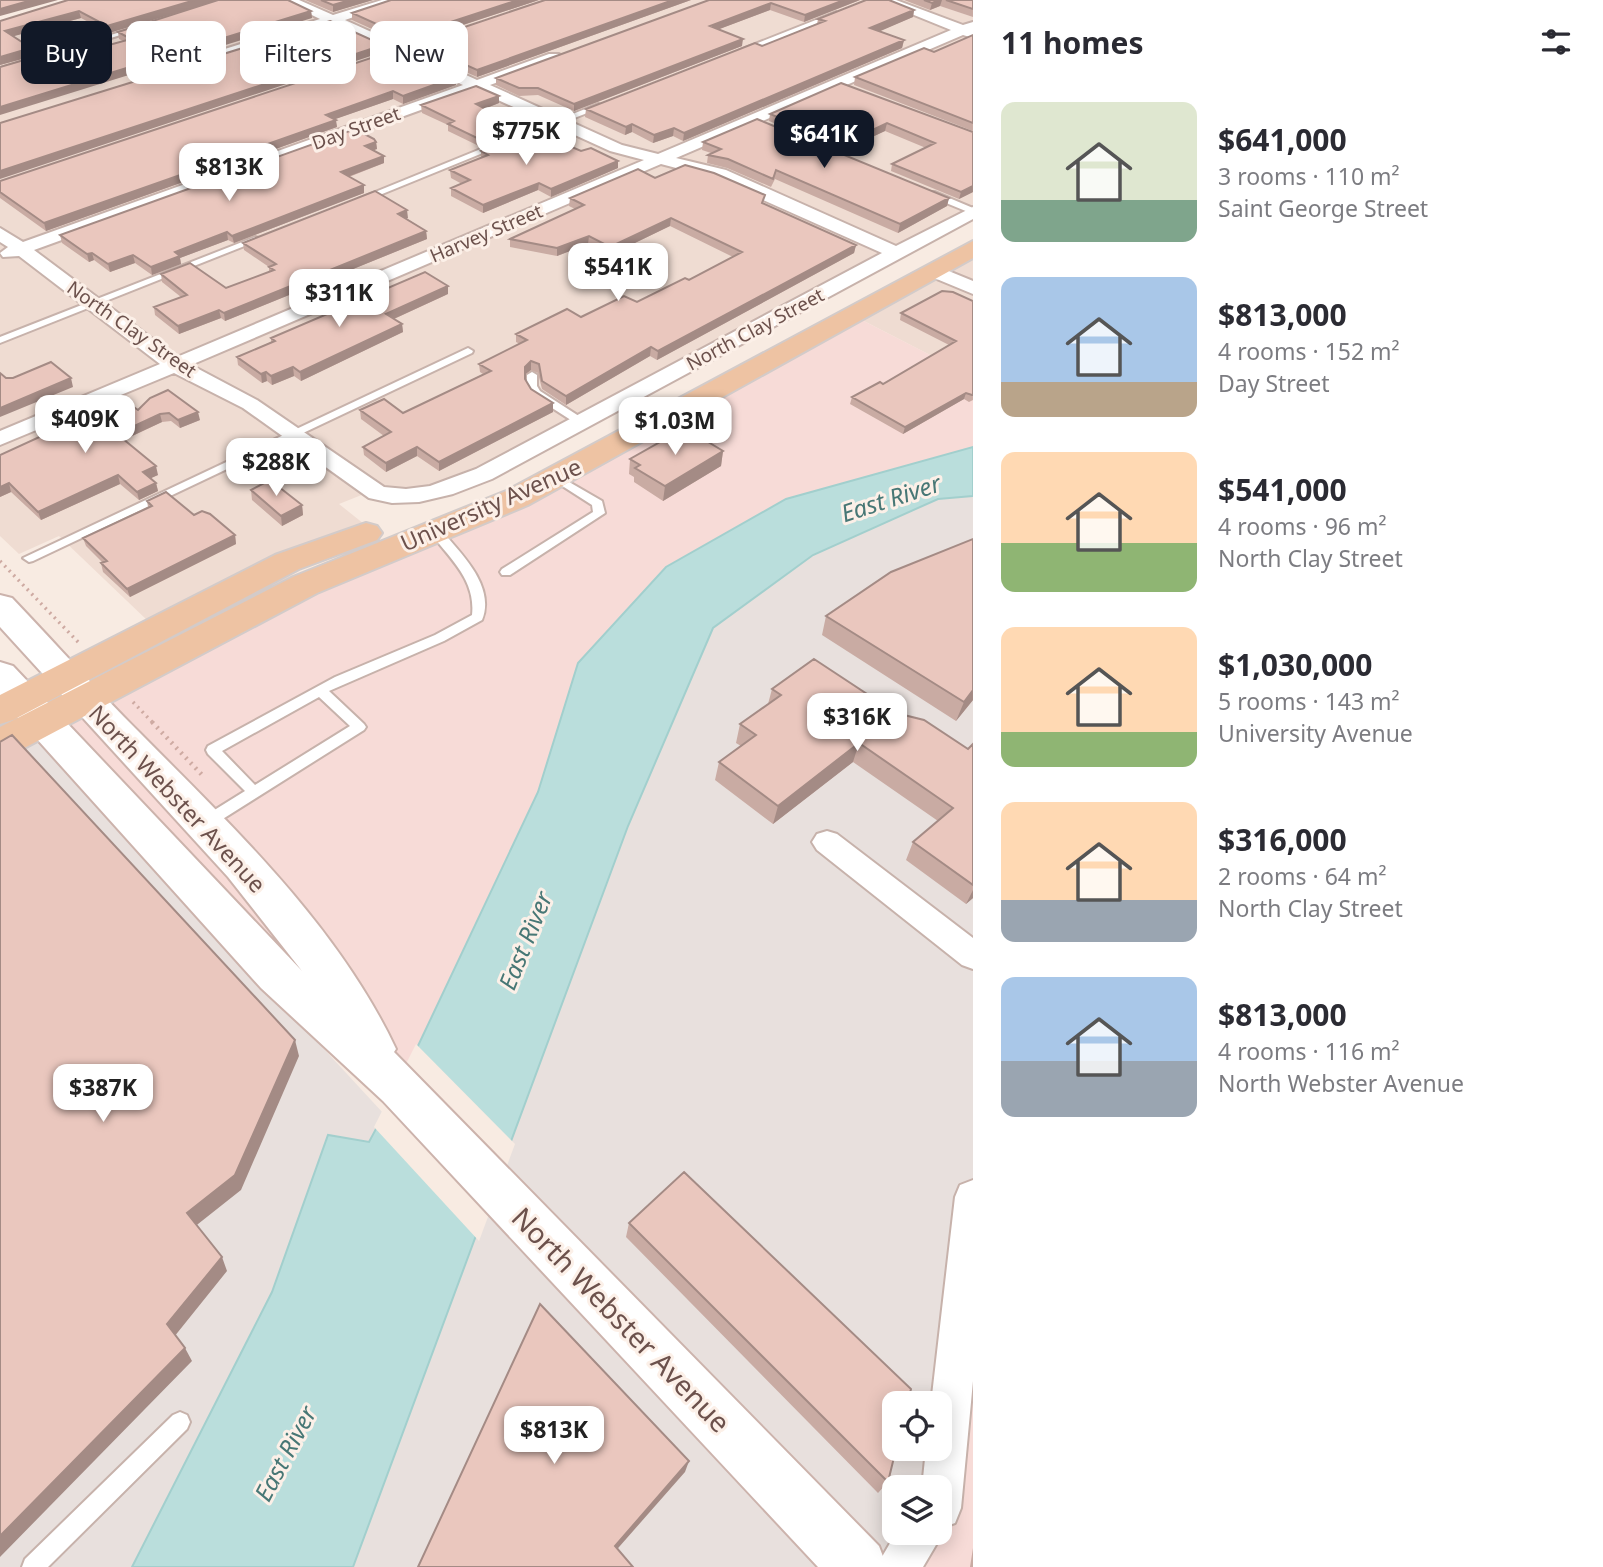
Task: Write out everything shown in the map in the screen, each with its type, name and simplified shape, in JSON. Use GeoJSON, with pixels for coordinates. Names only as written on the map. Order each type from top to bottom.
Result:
{"type":"FeatureCollection","features":[{"type":"Feature","properties":{"kind":"main road","name":"University Avenue"},"geometry":{"type":"LineString","coordinates":[[74,688],[286,562],[479,494],[537,468],[973,231]]}},
{"type":"Feature","properties":{"kind":"main road","name":"University Avenue"},"geometry":{"type":"LineString","coordinates":[[0,744],[16,702],[74,688],[305,585],[517,498],[973,248]]}},
{"type":"Feature","properties":{"kind":"main road","name":"North Webster Avenue"},"geometry":{"type":"LineString","coordinates":[[0,606],[74,688],[205,823],[319,962],[348,1005],[386,1073]]}},
{"type":"Feature","properties":{"kind":"main road","name":"North Webster Avenue"},"geometry":{"type":"LineString","coordinates":[[16,702],[276,975],[386,1073],[858,1567]]}},
{"type":"Feature","properties":{"kind":"street"},"geometry":{"type":"LineString","coordinates":[[288,0],[616,148],[720,174],[897,253]]}},
{"type":"Feature","properties":{"kind":"street"},"geometry":{"type":"LineString","coordinates":[[226,53],[396,0]]}},
{"type":"Feature","properties":{"kind":"street"},"geometry":{"type":"LineString","coordinates":[[884,0],[970,30]]}},
{"type":"Feature","properties":{"kind":"street","name":"Harvey Street"},"geometry":{"type":"LineString","coordinates":[[0,439],[660,160],[760,122],[970,30]]}},
{"type":"Feature","properties":{"kind":"street","name":"Day Street"},"geometry":{"type":"LineString","coordinates":[[0,256],[568,52]]}},
{"type":"Feature","properties":{"kind":"street","name":"North Clay Street"},"geometry":{"type":"LineString","coordinates":[[0,233],[175,365],[250,404],[371,489],[399,498],[425,496],[474,478],[973,212]]}},
{"type":"Feature","properties":{"kind":"street"},"geometry":{"type":"LineString","coordinates":[[933,271],[973,288]]}},
{"type":"Feature","properties":{"kind":"street"},"geometry":{"type":"LineString","coordinates":[[827,842],[973,956]]}},
{"type":"Feature","properties":{"kind":"street"},"geometry":{"type":"LineString","coordinates":[[947,1475],[963,1402],[973,1197]]}},
{"type":"Feature","properties":{"kind":"street"},"geometry":{"type":"LineString","coordinates":[[897,1567],[913,1545]]}},
{"type":"Feature","properties":{"kind":"lane"},"geometry":{"type":"LineString","coordinates":[[738,52],[841,12]]}},
{"type":"Feature","properties":{"kind":"lane"},"geometry":{"type":"LineString","coordinates":[[0,69],[126,32]]}},
{"type":"Feature","properties":{"kind":"lane"},"geometry":{"type":"LineString","coordinates":[[513,139],[610,102]]}},
{"type":"Feature","properties":{"kind":"lane"},"geometry":{"type":"LineString","coordinates":[[347,205],[500,145]]}},
{"type":"Feature","properties":{"kind":"lane"},"geometry":{"type":"LineString","coordinates":[[926,191],[973,212]]}},
{"type":"Feature","properties":{"kind":"lane"},"geometry":{"type":"LineString","coordinates":[[0,340],[270,235]]}},
{"type":"Feature","properties":{"kind":"lane"},"geometry":{"type":"LineString","coordinates":[[29,558],[468,351]]}},
{"type":"Feature","properties":{"kind":"lane"},"geometry":{"type":"LineString","coordinates":[[532,375],[532,386],[536,393],[581,422]]}},
{"type":"Feature","properties":{"kind":"lane"},"geometry":{"type":"LineString","coordinates":[[506,572],[599,513],[598,503],[557,478]]}},
{"type":"Feature","properties":{"kind":"lane"},"geometry":{"type":"LineString","coordinates":[[254,792],[213,750],[348,674],[458,630],[478,617],[481,603],[476,585],[435,531]]}},
{"type":"Feature","properties":{"kind":"lane"},"geometry":{"type":"LineString","coordinates":[[205,823],[359,727],[320,690]]}},
{"type":"Feature","properties":{"kind":"lane"},"geometry":{"type":"LineString","coordinates":[[33,1567],[180,1422]]}},
{"type":"Feature","properties":{"kind":"shaded area"},"geometry":{"type":"Polygon","coordinates":[[[94,0],[973,0],[973,205],[490,461],[425,487],[364,494],[339,504],[364,524],[149,622],[59,536],[19,554],[0,536],[0,26],[94,0]]]}},
{"type":"Feature","properties":{"kind":"shaded area"},"geometry":{"type":"Polygon","coordinates":[[[973,257],[973,377],[862,320],[973,257]]]}},
{"type":"Feature","properties":{"kind":"shaded area"},"geometry":{"type":"Polygon","coordinates":[[[852,315],[973,377],[973,447],[786,499],[666,567],[578,663],[538,792],[399,1086],[42,721],[517,498],[852,315]]]}},
{"type":"Feature","properties":{"kind":"shaded area"},"geometry":{"type":"Polygon","coordinates":[[[973,496],[973,1258],[967,1254],[952,1395],[952,1391],[882,1391],[882,1461],[945,1461],[944,1475],[882,1475],[882,1545],[913,1545],[897,1567],[353,1567],[628,826],[713,628],[813,555],[938,499],[973,496]]]}},
{"type":"Feature","properties":{"kind":"shaded area"},"geometry":{"type":"Polygon","coordinates":[[[35,742],[41,743],[384,1114],[369,1142],[328,1135],[272,1292],[132,1567],[0,1567],[0,756],[35,742]]]}},
{"type":"Feature","properties":{"kind":"shaded area"},"geometry":{"type":"Polygon","coordinates":[[[967,1253],[973,1258],[973,1567],[897,1567],[925,1545],[952,1545],[952,1475],[946,1475],[947,1461],[952,1461],[952,1409],[967,1253]]]}},
{"type":"Feature","properties":{"kind":"water","name":"East River"},"geometry":{"type":"Polygon","coordinates":[[[973,447],[973,496],[938,499],[813,555],[713,628],[628,826],[353,1567],[132,1567],[272,1292],[328,1135],[369,1142],[399,1086],[538,792],[578,663],[666,567],[786,499],[973,447]]]}},
{"type":"Feature","properties":{"kind":"pier"},"geometry":{"type":"Polygon","coordinates":[[[416,1044],[515,1144],[479,1241],[374,1127],[416,1044]]]}},
{"type":"Feature","properties":{"kind":"building"},"geometry":{"type":"Polygon","coordinates":[[[0,0],[32,0],[0,9],[0,0]]]}},
{"type":"Feature","properties":{"kind":"building"},"geometry":{"type":"Polygon","coordinates":[[[68,0],[195,0],[112,25],[112,21],[98,21],[79,11],[42,21],[21,21],[21,27],[5,31],[21,41],[21,51],[0,57],[0,21],[68,0]]]}},
{"type":"Feature","properties":{"kind":"building"},"geometry":{"type":"Polygon","coordinates":[[[218,0],[288,0],[311,11],[279,21],[240,21],[240,33],[226,37],[226,21],[152,21],[218,0]]]}},
{"type":"Feature","properties":{"kind":"building"},"geometry":{"type":"Polygon","coordinates":[[[321,0],[350,0],[333,5],[321,0]]]}},
{"type":"Feature","properties":{"kind":"building"},"geometry":{"type":"Polygon","coordinates":[[[391,0],[518,0],[454,21],[370,21],[352,13],[391,0]]]}},
{"type":"Feature","properties":{"kind":"building"},"geometry":{"type":"Polygon","coordinates":[[[545,0],[673,0],[477,70],[468,66],[468,26],[545,0]]]}},
{"type":"Feature","properties":{"kind":"building"},"geometry":{"type":"Polygon","coordinates":[[[709,0],[844,0],[805,15],[771,3],[710,26],[743,39],[574,104],[538,88],[519,88],[496,78],[709,0]]]}},
{"type":"Feature","properties":{"kind":"building"},"geometry":{"type":"Polygon","coordinates":[[[866,0],[889,0],[914,10],[870,28],[904,40],[684,133],[674,128],[654,135],[632,124],[626,127],[586,109],[755,43],[762,46],[825,21],[818,19],[866,0]]]}},
{"type":"Feature","properties":{"kind":"building"},"geometry":{"type":"Polygon","coordinates":[[[946,0],[973,0],[973,9],[946,0]]]}},
{"type":"Feature","properties":{"kind":"building"},"geometry":{"type":"Polygon","coordinates":[[[356,33],[370,39],[370,49],[356,54],[356,33]]]}},
{"type":"Feature","properties":{"kind":"building"},"geometry":{"type":"Polygon","coordinates":[[[973,35],[973,123],[855,77],[924,48],[934,52],[973,35]]]}},
{"type":"Feature","properties":{"kind":"building"},"geometry":{"type":"Polygon","coordinates":[[[126,40],[126,68],[112,72],[112,44],[126,40]]]}},
{"type":"Feature","properties":{"kind":"building"},"geometry":{"type":"Polygon","coordinates":[[[240,49],[240,84],[264,84],[0,171],[0,123],[126,84],[226,84],[226,53],[240,49]]]}},
{"type":"Feature","properties":{"kind":"building"},"geometry":{"type":"Polygon","coordinates":[[[370,58],[370,84],[436,84],[403,96],[393,91],[326,115],[336,120],[44,223],[0,192],[0,181],[292,84],[356,84],[356,63],[370,58]]]}},
{"type":"Feature","properties":{"kind":"building"},"geometry":{"type":"Polygon","coordinates":[[[21,61],[21,84],[75,84],[0,107],[0,67],[21,61]]]}},
{"type":"Feature","properties":{"kind":"building"},"geometry":{"type":"Polygon","coordinates":[[[841,83],[973,132],[973,186],[961,192],[892,164],[935,143],[887,123],[843,144],[770,114],[841,83]]]}},
{"type":"Feature","properties":{"kind":"building"},"geometry":{"type":"Polygon","coordinates":[[[476,86],[499,96],[476,104],[518,126],[481,140],[448,124],[454,121],[421,105],[476,86]]]}},
{"type":"Feature","properties":{"kind":"building"},"geometry":{"type":"Polygon","coordinates":[[[757,119],[949,198],[900,224],[776,170],[773,179],[728,159],[708,155],[721,149],[703,142],[757,119]]]}},
{"type":"Feature","properties":{"kind":"building"},"geometry":{"type":"Polygon","coordinates":[[[355,129],[376,142],[365,146],[384,156],[341,172],[364,185],[232,236],[227,232],[175,252],[180,256],[151,267],[133,255],[108,264],[92,253],[87,254],[60,235],[355,129]]]}},
{"type":"Feature","properties":{"kind":"building"},"geometry":{"type":"Polygon","coordinates":[[[532,130],[581,151],[591,148],[618,161],[551,189],[539,183],[483,205],[451,188],[470,180],[450,170],[488,155],[481,151],[532,130]]]}},
{"type":"Feature","properties":{"kind":"building"},"geometry":{"type":"Polygon","coordinates":[[[685,165],[714,173],[765,195],[762,203],[856,245],[658,351],[651,347],[566,396],[542,381],[539,364],[531,361],[525,367],[525,379],[531,389],[553,403],[439,462],[417,447],[386,463],[363,447],[391,432],[360,410],[384,399],[403,413],[491,371],[479,364],[527,340],[516,334],[567,309],[581,317],[624,296],[637,302],[685,278],[689,280],[742,252],[671,218],[610,247],[589,236],[557,248],[510,239],[584,205],[570,198],[638,169],[655,178],[685,165]]]}},
{"type":"Feature","properties":{"kind":"building"},"geometry":{"type":"Polygon","coordinates":[[[375,191],[407,210],[398,214],[426,231],[224,313],[219,310],[178,326],[154,307],[187,295],[161,274],[190,263],[226,288],[274,270],[269,267],[276,264],[243,243],[375,191]]]}},
{"type":"Feature","properties":{"kind":"building"},"geometry":{"type":"Polygon","coordinates":[[[425,272],[448,286],[386,314],[402,324],[300,372],[293,367],[271,376],[266,372],[261,374],[237,357],[275,341],[271,338],[425,272]]]}},
{"type":"Feature","properties":{"kind":"building"},"geometry":{"type":"Polygon","coordinates":[[[942,291],[953,292],[973,301],[973,395],[966,393],[905,427],[852,397],[880,382],[883,384],[956,341],[901,313],[942,291]]]}},
{"type":"Feature","properties":{"kind":"building"},"geometry":{"type":"Polygon","coordinates":[[[51,362],[71,378],[0,408],[0,373],[6,378],[13,378],[51,362]]]}},
{"type":"Feature","properties":{"kind":"building"},"geometry":{"type":"Polygon","coordinates":[[[168,390],[198,412],[178,420],[169,413],[160,414],[117,434],[156,466],[143,472],[156,483],[137,492],[118,475],[38,512],[9,483],[0,487],[0,455],[83,417],[89,422],[129,404],[138,410],[150,398],[168,390]]]}},
{"type":"Feature","properties":{"kind":"building"},"geometry":{"type":"Polygon","coordinates":[[[685,428],[723,451],[665,486],[635,468],[640,465],[630,459],[685,428]]]}},
{"type":"Feature","properties":{"kind":"building"},"geometry":{"type":"Polygon","coordinates":[[[270,480],[302,505],[281,516],[251,490],[270,480]]]}},
{"type":"Feature","properties":{"kind":"building"},"geometry":{"type":"Polygon","coordinates":[[[166,492],[194,515],[202,511],[210,514],[235,535],[127,589],[101,563],[107,561],[83,538],[152,506],[147,501],[166,492]]]}},
{"type":"Feature","properties":{"kind":"building"},"geometry":{"type":"Polygon","coordinates":[[[973,539],[973,690],[964,702],[826,616],[891,572],[973,539]]]}},
{"type":"Feature","properties":{"kind":"building"},"geometry":{"type":"Polygon","coordinates":[[[814,659],[896,713],[924,720],[968,749],[973,744],[973,885],[913,842],[953,808],[859,743],[778,806],[719,762],[756,735],[740,724],[781,695],[772,689],[814,659]]]}},
{"type":"Feature","properties":{"kind":"building"},"geometry":{"type":"Polygon","coordinates":[[[12,735],[295,1040],[235,1175],[187,1213],[222,1257],[167,1324],[185,1348],[0,1536],[0,742],[12,735]]]}},
{"type":"Feature","properties":{"kind":"building"},"geometry":{"type":"Polygon","coordinates":[[[684,1172],[911,1389],[882,1391],[882,1461],[893,1461],[890,1475],[882,1476],[629,1223],[684,1172]]]}},
{"type":"Feature","properties":{"kind":"building"},"geometry":{"type":"Polygon","coordinates":[[[540,1304],[689,1461],[615,1546],[633,1567],[418,1567],[540,1304]]]}}]}
